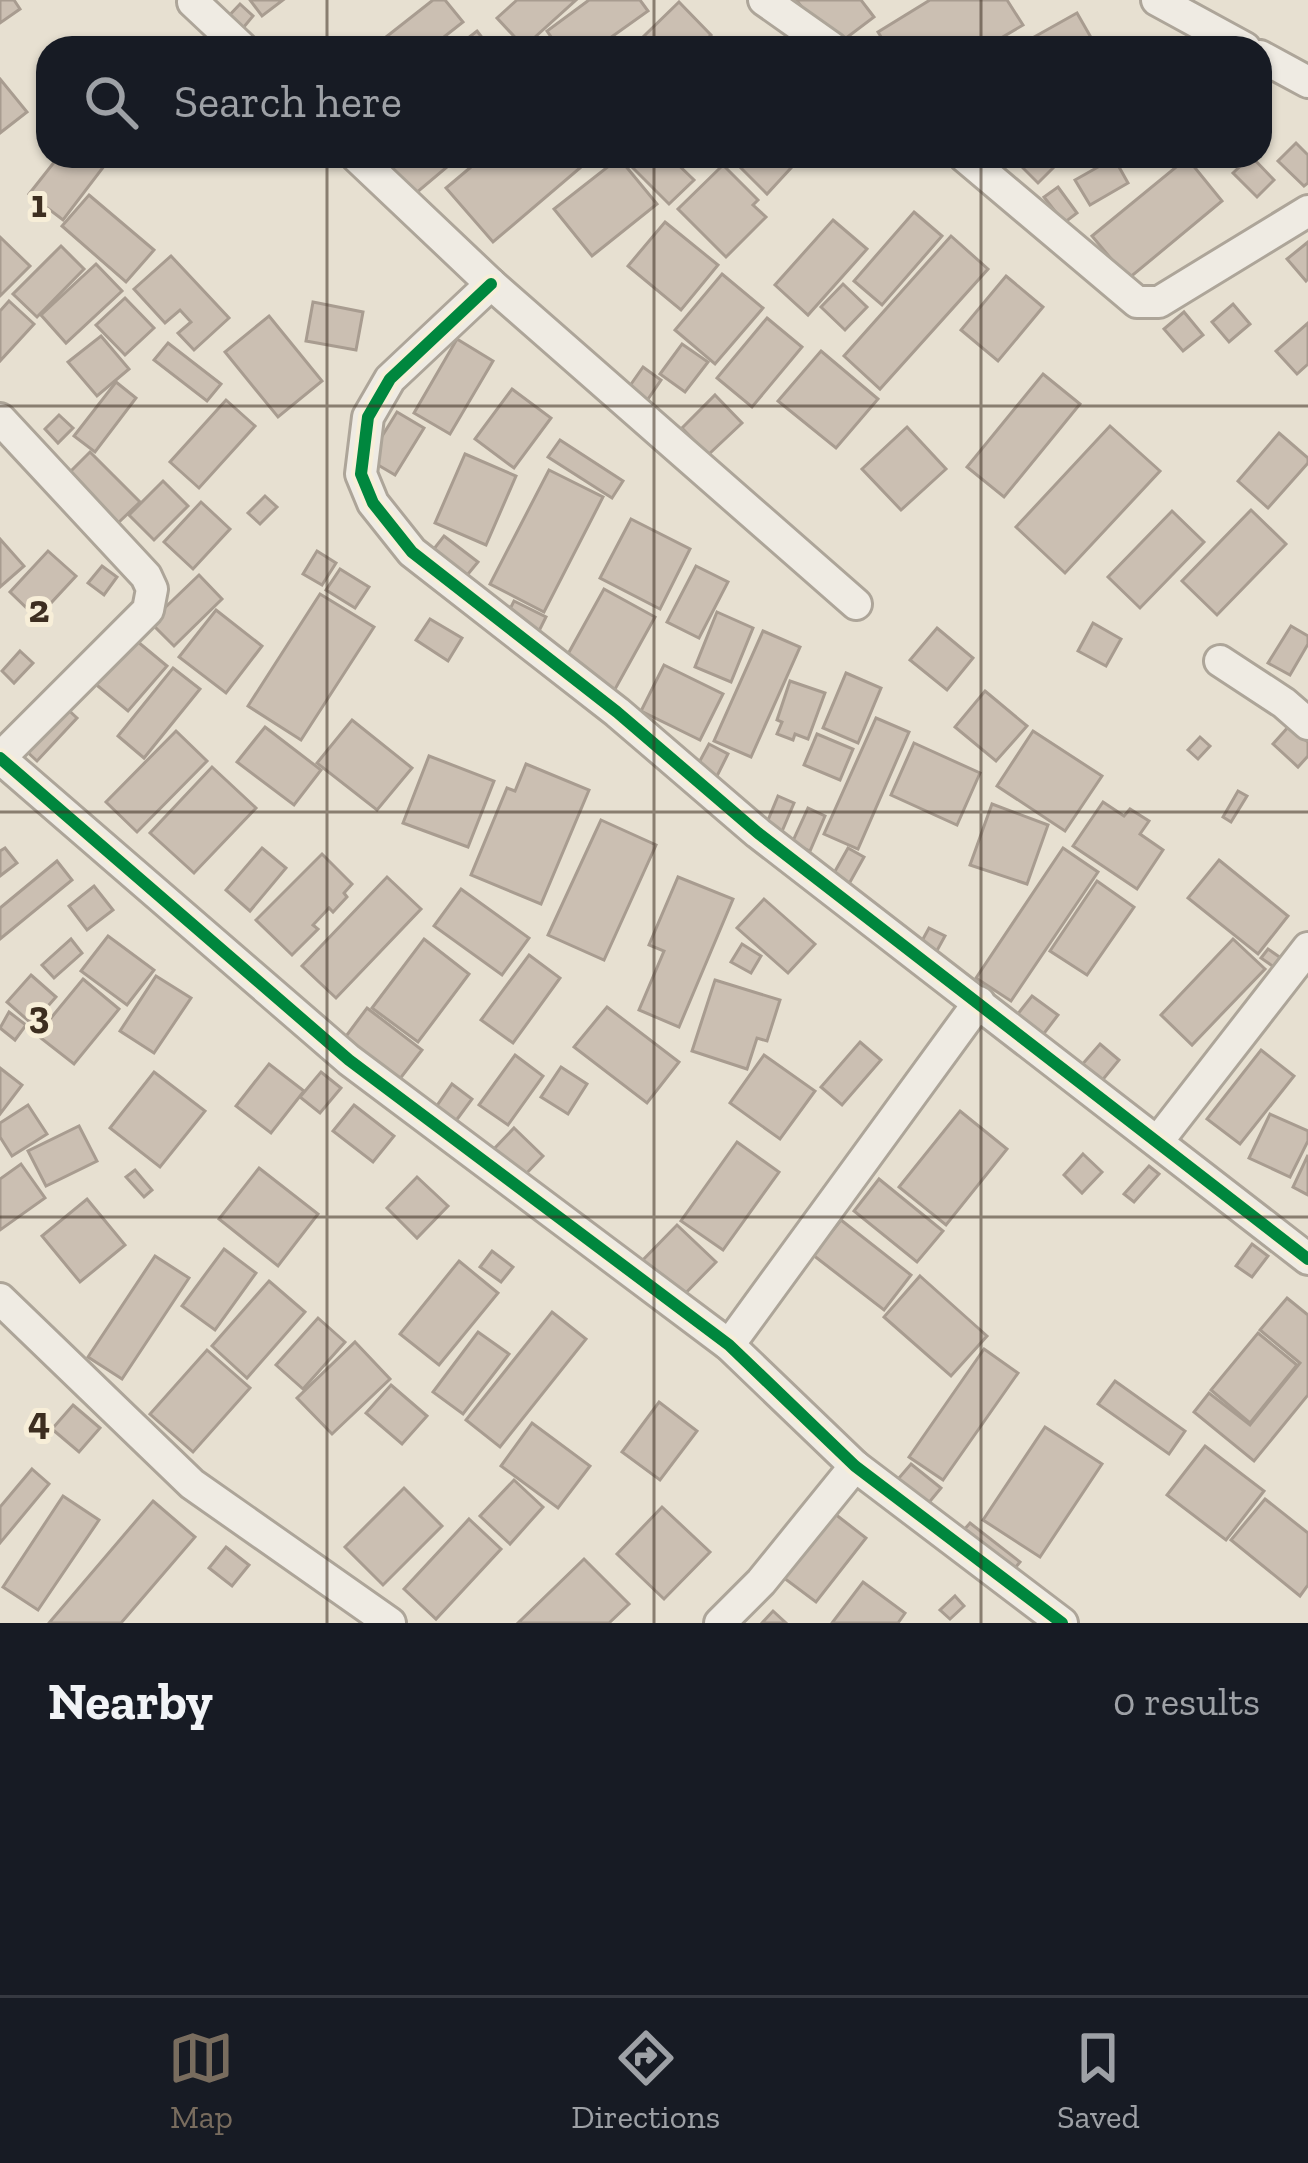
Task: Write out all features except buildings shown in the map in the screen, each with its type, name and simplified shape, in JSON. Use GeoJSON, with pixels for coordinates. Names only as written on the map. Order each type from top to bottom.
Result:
{"type":"FeatureCollection","features":[{"type":"Feature","properties":{"kind":"street"},"geometry":{"type":"LineString","coordinates":[[764,0],[815,36]]}},
{"type":"Feature","properties":{"kind":"street"},"geometry":{"type":"LineString","coordinates":[[1157,0],[1223,36]]}},
{"type":"Feature","properties":{"kind":"street"},"geometry":{"type":"LineString","coordinates":[[193,2],[229,36]]}},
{"type":"Feature","properties":{"kind":"street"},"geometry":{"type":"LineString","coordinates":[[1272,62],[1308,82]]}},
{"type":"Feature","properties":{"kind":"street"},"geometry":{"type":"LineString","coordinates":[[369,168],[491,284],[856,604]]}},
{"type":"Feature","properties":{"kind":"street"},"geometry":{"type":"LineString","coordinates":[[978,168],[1137,302],[1159,302],[1308,211]]}},
{"type":"Feature","properties":{"kind":"street"},"geometry":{"type":"LineString","coordinates":[[491,284],[390,379],[368,417],[361,474],[373,503],[412,552],[617,712],[758,833],[1308,1259]]}},
{"type":"Feature","properties":{"kind":"street"},"geometry":{"type":"LineString","coordinates":[[0,419],[134,562],[152,589],[148,610],[0,758],[349,1060],[729,1345],[855,1466],[1062,1623]]}},
{"type":"Feature","properties":{"kind":"street"},"geometry":{"type":"LineString","coordinates":[[1220,662],[1308,724]]}},
{"type":"Feature","properties":{"kind":"street"},"geometry":{"type":"LineString","coordinates":[[1158,1142],[1308,948]]}},
{"type":"Feature","properties":{"kind":"street"},"geometry":{"type":"LineString","coordinates":[[729,1345],[980,1002]]}},
{"type":"Feature","properties":{"kind":"street"},"geometry":{"type":"LineString","coordinates":[[0,1299],[192,1484],[390,1623]]}},
{"type":"Feature","properties":{"kind":"street"},"geometry":{"type":"LineString","coordinates":[[720,1623],[761,1582],[855,1466]]}},
{"type":"Feature","properties":{"kind":"cycle path"},"geometry":{"type":"LineString","coordinates":[[491,284],[390,379],[368,417],[361,474],[373,503],[412,552],[617,712],[758,833],[1308,1259]]}},
{"type":"Feature","properties":{"kind":"cycle path"},"geometry":{"type":"LineString","coordinates":[[0,758],[349,1060],[729,1345],[855,1466],[1062,1623]]}}]}
